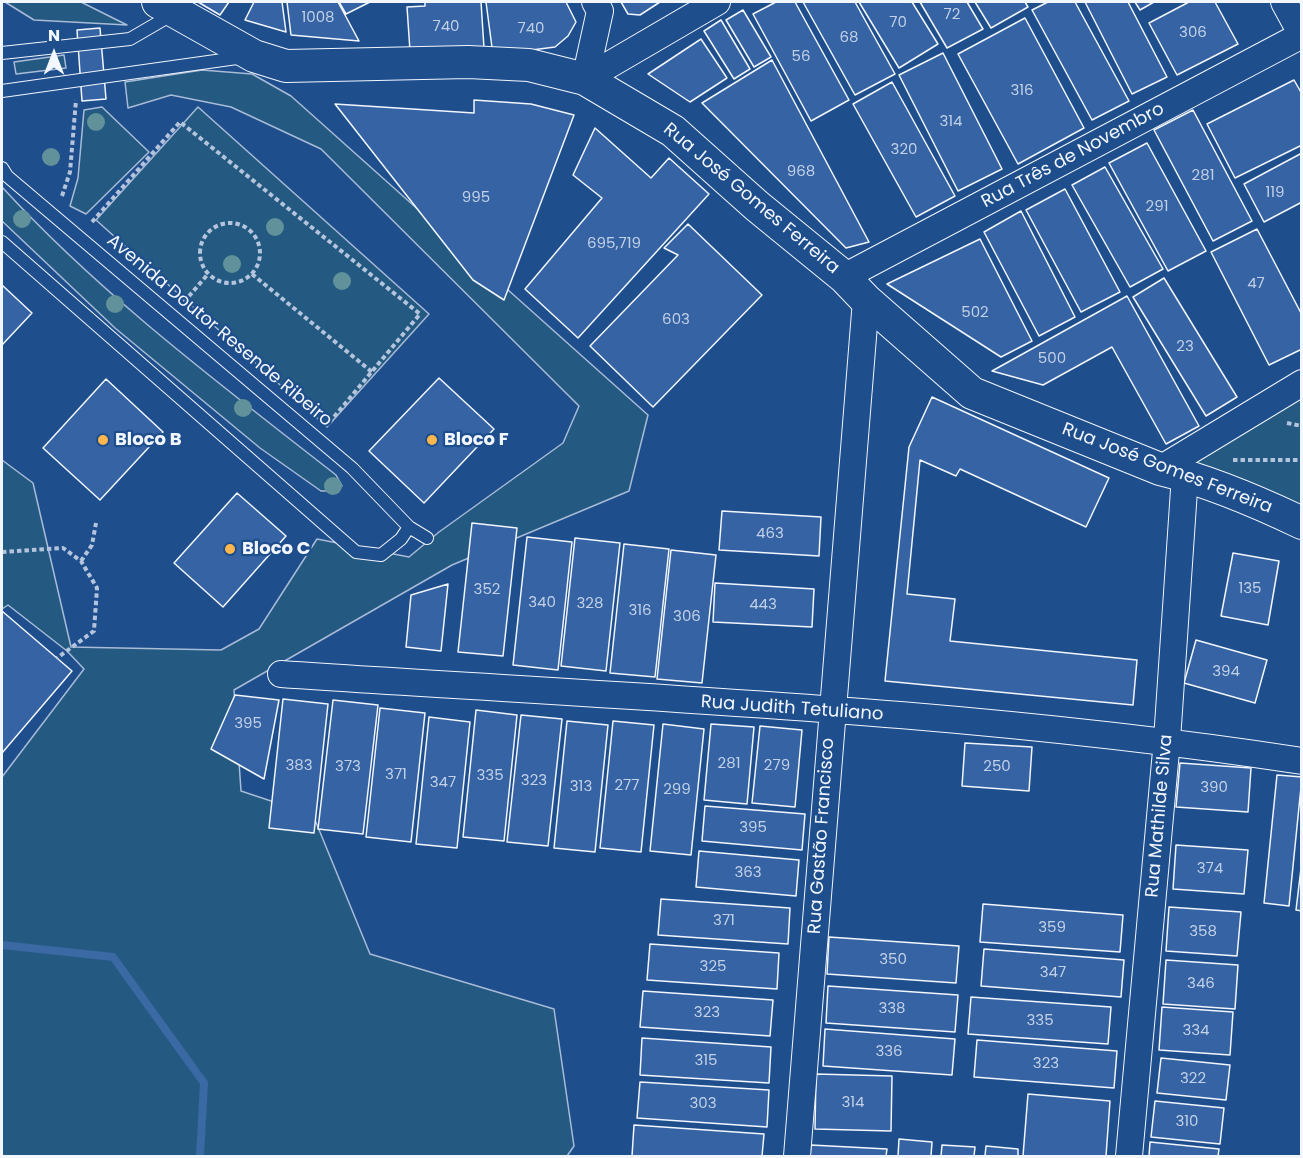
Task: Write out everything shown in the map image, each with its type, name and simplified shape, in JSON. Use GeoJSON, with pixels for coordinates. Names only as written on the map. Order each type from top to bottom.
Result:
{"type":"FeatureCollection","features":[{"type":"Feature","properties":{"kind":"street"},"geometry":{"type":"LineString","coordinates":[[585,79],[600,11],[595,2]]}},
{"type":"Feature","properties":{"kind":"street"},"geometry":{"type":"LineString","coordinates":[[585,79],[717,2]]}},
{"type":"Feature","properties":{"kind":"street"},"geometry":{"type":"LineString","coordinates":[[1284,2],[1302,35]]}},
{"type":"Feature","properties":{"kind":"street","name":"Rua José Gomes Ferreira"},"geometry":{"type":"LineString","coordinates":[[167,7],[254,56],[286,66],[468,62],[529,65],[585,79],[673,130],[757,206],[844,277],[866,300],[972,393],[1172,472],[1266,506],[1302,523]]}},
{"type":"Feature","properties":{"kind":"street","name":"Rua Três de Novembro"},"geometry":{"type":"LineString","coordinates":[[844,277],[1302,35]]}},
{"type":"Feature","properties":{"kind":"street","name":"Rua Gastão Francisco"},"geometry":{"type":"LineString","coordinates":[[797,1156],[831,711],[866,300]]}},
{"type":"Feature","properties":{"kind":"street"},"geometry":{"type":"LineString","coordinates":[[1172,472],[1302,383]]}},
{"type":"Feature","properties":{"kind":"street","name":"Rua Mathilde Silva"},"geometry":{"type":"LineString","coordinates":[[1129,1156],[1167,740],[1172,472]]}},
{"type":"Feature","properties":{"kind":"street","name":"Rua Judith Tetuliano"},"geometry":{"type":"LineString","coordinates":[[281,674],[831,711],[1167,740],[1302,761]]}},
{"type":"Feature","properties":{"kind":"lane"},"geometry":{"type":"LineString","coordinates":[[2,52],[130,39],[167,7]]}},
{"type":"Feature","properties":{"kind":"lane"},"geometry":{"type":"LineString","coordinates":[[2,91],[254,56]]}},
{"type":"Feature","properties":{"kind":"lane","name":"Avenida Doutor Resende Ribeiro"},"geometry":{"type":"LineString","coordinates":[[2,168],[7,176],[352,468],[409,527],[427,538]]}},
{"type":"Feature","properties":{"kind":"lane"},"geometry":{"type":"LineString","coordinates":[[2,242],[356,552],[381,555],[401,539],[409,527]]}},
{"type":"Feature","properties":{"kind":"path"},"geometry":{"type":"LineString","coordinates":[[61,200],[70,172],[77,96]]}},
{"type":"Feature","properties":{"kind":"path"},"geometry":{"type":"LineString","coordinates":[[86,229],[180,122],[420,314],[325,428]]}},
{"type":"Feature","properties":{"kind":"path"},"geometry":{"type":"LineString","coordinates":[[231,223],[250,230],[256,238],[260,256],[252,274],[235,282],[226,282],[208,274],[201,255],[205,236],[221,225],[231,223]]}},
{"type":"Feature","properties":{"kind":"path"},"geometry":{"type":"LineString","coordinates":[[179,307],[208,274]]}},
{"type":"Feature","properties":{"kind":"path"},"geometry":{"type":"LineString","coordinates":[[252,274],[372,372]]}},
{"type":"Feature","properties":{"kind":"path"},"geometry":{"type":"LineString","coordinates":[[1221,460],[1302,460]]}},
{"type":"Feature","properties":{"kind":"path"},"geometry":{"type":"LineString","coordinates":[[81,561],[92,545],[96,523]]}},
{"type":"Feature","properties":{"kind":"path"},"geometry":{"type":"LineString","coordinates":[[2,552],[63,548],[81,561],[97,588],[94,631],[57,658]]}},
{"type":"Feature","properties":{"kind":"shaded area"},"geometry":{"type":"Polygon","coordinates":[[[5,2],[81,2],[127,25],[34,20],[5,2]]]}},
{"type":"Feature","properties":{"kind":"shaded area"},"geometry":{"type":"Polygon","coordinates":[[[64,55],[66,68],[16,74],[14,62],[64,55]]]}},
{"type":"Feature","properties":{"kind":"shaded area"},"geometry":{"type":"Polygon","coordinates":[[[202,70],[252,74],[291,96],[648,415],[629,491],[452,565],[234,690],[241,791],[313,815],[370,954],[554,1009],[574,1146],[567,1156],[3,1156],[2,1154],[2,777],[84,669],[67,651],[8,605],[2,609],[2,460],[33,483],[71,647],[221,650],[259,629],[317,539],[409,557],[439,532],[563,443],[579,406],[321,149],[231,107],[171,95],[128,108],[125,82],[202,70]]]}},
{"type":"Feature","properties":{"kind":"shaded area"},"geometry":{"type":"Polygon","coordinates":[[[102,107],[149,152],[86,214],[70,206],[78,178],[84,110],[102,107]]]}},
{"type":"Feature","properties":{"kind":"shaded area"},"geometry":{"type":"Polygon","coordinates":[[[198,107],[429,314],[327,427],[96,220],[198,107]]]}},
{"type":"Feature","properties":{"kind":"shaded area"},"geometry":{"type":"Polygon","coordinates":[[[2,187],[40,227],[121,302],[206,373],[336,475],[342,486],[335,491],[321,491],[260,448],[115,328],[2,221],[2,187]]]}},
{"type":"Feature","properties":{"kind":"shaded area"},"geometry":{"type":"Polygon","coordinates":[[[1301,396],[1301,520],[1191,470],[1192,455],[1301,396]]]}},
{"type":"Feature","properties":{"kind":"building"},"geometry":{"type":"Polygon","coordinates":[[[198,2],[229,2],[220,15],[198,2]]]}},
{"type":"Feature","properties":{"kind":"building"},"geometry":{"type":"Polygon","coordinates":[[[254,2],[282,2],[286,32],[245,20],[254,2]]]}},
{"type":"Feature","properties":{"kind":"building"},"geometry":{"type":"Polygon","coordinates":[[[287,2],[338,2],[359,41],[291,35],[287,2]]]}},
{"type":"Feature","properties":{"kind":"building"},"geometry":{"type":"Polygon","coordinates":[[[339,2],[370,2],[346,14],[339,2]]]}},
{"type":"Feature","properties":{"kind":"building"},"geometry":{"type":"Polygon","coordinates":[[[425,2],[481,2],[484,48],[410,51],[407,7],[425,6],[425,2]]]}},
{"type":"Feature","properties":{"kind":"building"},"geometry":{"type":"Polygon","coordinates":[[[486,2],[566,2],[576,22],[568,36],[555,47],[493,55],[486,2]]]}},
{"type":"Feature","properties":{"kind":"building"},"geometry":{"type":"Polygon","coordinates":[[[621,2],[660,2],[640,15],[628,14],[621,2]]]}},
{"type":"Feature","properties":{"kind":"building"},"geometry":{"type":"Polygon","coordinates":[[[776,2],[795,2],[849,100],[811,121],[753,14],[776,2]]]}},
{"type":"Feature","properties":{"kind":"building"},"geometry":{"type":"Polygon","coordinates":[[[803,2],[855,2],[895,74],[855,95],[803,2]]]}},
{"type":"Feature","properties":{"kind":"building"},"geometry":{"type":"Polygon","coordinates":[[[859,2],[912,2],[938,44],[899,68],[859,2]]]}},
{"type":"Feature","properties":{"kind":"building"},"geometry":{"type":"Polygon","coordinates":[[[920,2],[967,2],[983,29],[947,48],[920,2]]]}},
{"type":"Feature","properties":{"kind":"building"},"geometry":{"type":"Polygon","coordinates":[[[975,2],[1025,2],[1028,7],[991,28],[975,2]]]}},
{"type":"Feature","properties":{"kind":"building"},"geometry":{"type":"Polygon","coordinates":[[[1048,2],[1075,2],[1129,101],[1092,120],[1032,10],[1048,2]]]}},
{"type":"Feature","properties":{"kind":"building"},"geometry":{"type":"Polygon","coordinates":[[[1085,2],[1128,2],[1167,77],[1132,94],[1085,2]]]}},
{"type":"Feature","properties":{"kind":"building"},"geometry":{"type":"Polygon","coordinates":[[[1135,2],[1154,2],[1140,10],[1135,2]]]}},
{"type":"Feature","properties":{"kind":"building"},"geometry":{"type":"Polygon","coordinates":[[[1189,2],[1215,2],[1238,44],[1177,75],[1149,23],[1189,2]]]}},
{"type":"Feature","properties":{"kind":"building"},"geometry":{"type":"Polygon","coordinates":[[[743,10],[771,57],[754,67],[726,20],[743,10]]]}},
{"type":"Feature","properties":{"kind":"building"},"geometry":{"type":"Polygon","coordinates":[[[1025,18],[1084,128],[1018,164],[958,54],[1025,18]]]}},
{"type":"Feature","properties":{"kind":"building"},"geometry":{"type":"Polygon","coordinates":[[[721,20],[750,69],[734,79],[704,31],[721,20]]]}},
{"type":"Feature","properties":{"kind":"building"},"geometry":{"type":"Polygon","coordinates":[[[100,28],[106,99],[82,101],[77,30],[100,28]]]}},
{"type":"Feature","properties":{"kind":"building"},"geometry":{"type":"Polygon","coordinates":[[[701,39],[727,78],[690,102],[648,74],[701,39]]]}},
{"type":"Feature","properties":{"kind":"building"},"geometry":{"type":"Polygon","coordinates":[[[943,53],[1002,169],[958,191],[899,75],[943,53]]]}},
{"type":"Feature","properties":{"kind":"building"},"geometry":{"type":"Polygon","coordinates":[[[772,60],[869,242],[846,248],[702,103],[772,60]]]}},
{"type":"Feature","properties":{"kind":"building"},"geometry":{"type":"Polygon","coordinates":[[[1294,80],[1302,94],[1302,145],[1235,178],[1207,124],[1294,80]]]}},
{"type":"Feature","properties":{"kind":"building"},"geometry":{"type":"Polygon","coordinates":[[[892,82],[955,196],[916,217],[853,104],[892,82]]]}},
{"type":"Feature","properties":{"kind":"building"},"geometry":{"type":"Polygon","coordinates":[[[474,100],[531,104],[574,115],[504,300],[473,280],[335,104],[474,113],[474,100]]]}},
{"type":"Feature","properties":{"kind":"building"},"geometry":{"type":"Polygon","coordinates":[[[1193,110],[1252,221],[1213,241],[1154,130],[1193,110]]]}},
{"type":"Feature","properties":{"kind":"building"},"geometry":{"type":"Polygon","coordinates":[[[595,128],[651,178],[669,158],[709,194],[578,338],[525,289],[602,198],[573,175],[595,128]]]}},
{"type":"Feature","properties":{"kind":"building"},"geometry":{"type":"Polygon","coordinates":[[[1147,143],[1206,251],[1168,271],[1109,163],[1147,143]]]}},
{"type":"Feature","properties":{"kind":"building"},"geometry":{"type":"Polygon","coordinates":[[[1302,153],[1302,202],[1264,222],[1244,184],[1302,153]]]}},
{"type":"Feature","properties":{"kind":"building"},"geometry":{"type":"Polygon","coordinates":[[[1105,167],[1163,269],[1130,287],[1072,185],[1105,167]]]}},
{"type":"Feature","properties":{"kind":"building"},"geometry":{"type":"Polygon","coordinates":[[[1065,189],[1120,292],[1081,312],[1026,210],[1065,189]]]}},
{"type":"Feature","properties":{"kind":"building"},"geometry":{"type":"Polygon","coordinates":[[[1021,211],[1075,317],[1039,336],[984,232],[1021,211]]]}},
{"type":"Feature","properties":{"kind":"building"},"geometry":{"type":"Polygon","coordinates":[[[688,224],[762,295],[653,407],[590,346],[678,255],[664,248],[688,224]]]}},
{"type":"Feature","properties":{"kind":"building"},"geometry":{"type":"Polygon","coordinates":[[[1257,229],[1302,315],[1302,349],[1269,365],[1211,252],[1257,229]]]}},
{"type":"Feature","properties":{"kind":"building"},"geometry":{"type":"Polygon","coordinates":[[[980,239],[1032,341],[1001,357],[887,284],[980,239]]]}},
{"type":"Feature","properties":{"kind":"building"},"geometry":{"type":"Polygon","coordinates":[[[1164,278],[1237,397],[1206,416],[1133,297],[1164,278]]]}},
{"type":"Feature","properties":{"kind":"building"},"geometry":{"type":"Polygon","coordinates":[[[2,285],[32,313],[2,345],[2,285]]]}},
{"type":"Feature","properties":{"kind":"building"},"geometry":{"type":"Polygon","coordinates":[[[1127,296],[1199,426],[1166,444],[1112,347],[1043,385],[992,371],[1127,296]]]}},
{"type":"Feature","properties":{"kind":"building","name":"Bloco F"},"geometry":{"type":"Polygon","coordinates":[[[439,378],[494,429],[424,503],[369,451],[439,378]]]}},
{"type":"Feature","properties":{"kind":"building","name":"Bloco B"},"geometry":{"type":"Polygon","coordinates":[[[106,379],[163,432],[100,500],[43,448],[106,379]]]}},
{"type":"Feature","properties":{"kind":"building"},"geometry":{"type":"Polygon","coordinates":[[[932,397],[1109,478],[1086,527],[960,469],[956,476],[920,460],[907,594],[955,599],[950,641],[1137,660],[1133,705],[885,681],[909,447],[932,397]]]}},
{"type":"Feature","properties":{"kind":"building","name":"Bloco C"},"geometry":{"type":"Polygon","coordinates":[[[237,493],[286,536],[223,607],[174,563],[237,493]]]}},
{"type":"Feature","properties":{"kind":"building"},"geometry":{"type":"Polygon","coordinates":[[[722,511],[821,517],[819,556],[719,550],[722,511]]]}},
{"type":"Feature","properties":{"kind":"building"},"geometry":{"type":"Polygon","coordinates":[[[472,523],[517,528],[503,656],[458,652],[472,523]]]}},
{"type":"Feature","properties":{"kind":"building"},"geometry":{"type":"Polygon","coordinates":[[[527,537],[572,542],[558,670],[513,665],[527,537]]]}},
{"type":"Feature","properties":{"kind":"building"},"geometry":{"type":"Polygon","coordinates":[[[575,538],[620,543],[606,671],[561,666],[575,538]]]}},
{"type":"Feature","properties":{"kind":"building"},"geometry":{"type":"Polygon","coordinates":[[[624,544],[669,549],[655,677],[610,673],[624,544]]]}},
{"type":"Feature","properties":{"kind":"building"},"geometry":{"type":"Polygon","coordinates":[[[671,550],[716,555],[702,683],[657,679],[671,550]]]}},
{"type":"Feature","properties":{"kind":"building"},"geometry":{"type":"Polygon","coordinates":[[[1233,553],[1279,561],[1268,625],[1221,616],[1233,553]]]}},
{"type":"Feature","properties":{"kind":"building"},"geometry":{"type":"Polygon","coordinates":[[[715,583],[814,589],[812,627],[713,622],[715,583]]]}},
{"type":"Feature","properties":{"kind":"building"},"geometry":{"type":"Polygon","coordinates":[[[448,584],[441,651],[406,647],[411,595],[448,584]]]}},
{"type":"Feature","properties":{"kind":"building"},"geometry":{"type":"Polygon","coordinates":[[[2,611],[72,671],[2,753],[2,611]]]}},
{"type":"Feature","properties":{"kind":"building"},"geometry":{"type":"Polygon","coordinates":[[[1196,640],[1267,660],[1255,703],[1184,683],[1196,640]]]}},
{"type":"Feature","properties":{"kind":"building"},"geometry":{"type":"Polygon","coordinates":[[[235,695],[279,700],[264,779],[211,749],[235,695]]]}},
{"type":"Feature","properties":{"kind":"building"},"geometry":{"type":"Polygon","coordinates":[[[283,699],[328,704],[314,833],[269,828],[283,699]]]}},
{"type":"Feature","properties":{"kind":"building"},"geometry":{"type":"Polygon","coordinates":[[[333,700],[378,705],[363,834],[318,829],[333,700]]]}},
{"type":"Feature","properties":{"kind":"building"},"geometry":{"type":"Polygon","coordinates":[[[380,708],[425,713],[411,842],[366,837],[380,708]]]}},
{"type":"Feature","properties":{"kind":"building"},"geometry":{"type":"Polygon","coordinates":[[[476,710],[517,715],[504,841],[463,837],[476,710]]]}},
{"type":"Feature","properties":{"kind":"building"},"geometry":{"type":"Polygon","coordinates":[[[521,715],[562,719],[548,846],[507,842],[521,715]]]}},
{"type":"Feature","properties":{"kind":"building"},"geometry":{"type":"Polygon","coordinates":[[[429,717],[470,722],[457,848],[416,844],[429,717]]]}},
{"type":"Feature","properties":{"kind":"building"},"geometry":{"type":"Polygon","coordinates":[[[567,721],[608,725],[595,852],[554,848],[567,721]]]}},
{"type":"Feature","properties":{"kind":"building"},"geometry":{"type":"Polygon","coordinates":[[[613,721],[654,725],[641,852],[600,848],[613,721]]]}},
{"type":"Feature","properties":{"kind":"building"},"geometry":{"type":"Polygon","coordinates":[[[663,724],[704,729],[691,855],[650,851],[663,724]]]}},
{"type":"Feature","properties":{"kind":"building"},"geometry":{"type":"Polygon","coordinates":[[[711,724],[754,727],[747,804],[704,800],[711,724]]]}},
{"type":"Feature","properties":{"kind":"building"},"geometry":{"type":"Polygon","coordinates":[[[760,726],[802,730],[795,807],[752,803],[760,726]]]}},
{"type":"Feature","properties":{"kind":"building"},"geometry":{"type":"Polygon","coordinates":[[[965,743],[1032,747],[1029,791],[962,786],[965,743]]]}},
{"type":"Feature","properties":{"kind":"building"},"geometry":{"type":"Polygon","coordinates":[[[1180,763],[1251,768],[1248,812],[1176,807],[1180,763]]]}},
{"type":"Feature","properties":{"kind":"building"},"geometry":{"type":"Polygon","coordinates":[[[1277,775],[1302,777],[1289,906],[1264,903],[1277,775]]]}},
{"type":"Feature","properties":{"kind":"building"},"geometry":{"type":"Polygon","coordinates":[[[705,806],[805,814],[802,850],[702,841],[705,806]]]}},
{"type":"Feature","properties":{"kind":"building"},"geometry":{"type":"Polygon","coordinates":[[[1176,845],[1248,850],[1244,894],[1173,889],[1176,845]]]}},
{"type":"Feature","properties":{"kind":"building"},"geometry":{"type":"Polygon","coordinates":[[[699,851],[799,860],[796,896],[696,887],[699,851]]]}},
{"type":"Feature","properties":{"kind":"building"},"geometry":{"type":"Polygon","coordinates":[[[1302,860],[1302,911],[1296,910],[1302,860]]]}},
{"type":"Feature","properties":{"kind":"building"},"geometry":{"type":"Polygon","coordinates":[[[661,899],[790,908],[788,944],[658,935],[661,899]]]}},
{"type":"Feature","properties":{"kind":"building"},"geometry":{"type":"Polygon","coordinates":[[[983,904],[1123,915],[1120,952],[980,942],[983,904]]]}},
{"type":"Feature","properties":{"kind":"building"},"geometry":{"type":"Polygon","coordinates":[[[1169,907],[1241,912],[1237,956],[1166,951],[1169,907]]]}},
{"type":"Feature","properties":{"kind":"building"},"geometry":{"type":"Polygon","coordinates":[[[829,937],[959,946],[956,983],[827,974],[829,937]]]}},
{"type":"Feature","properties":{"kind":"building"},"geometry":{"type":"Polygon","coordinates":[[[650,944],[779,953],[777,989],[647,980],[650,944]]]}},
{"type":"Feature","properties":{"kind":"building"},"geometry":{"type":"Polygon","coordinates":[[[984,949],[1124,960],[1121,997],[981,986],[984,949]]]}},
{"type":"Feature","properties":{"kind":"building"},"geometry":{"type":"Polygon","coordinates":[[[1166,960],[1238,965],[1235,1009],[1163,1004],[1166,960]]]}},
{"type":"Feature","properties":{"kind":"building"},"geometry":{"type":"Polygon","coordinates":[[[828,986],[958,995],[955,1032],[826,1023],[828,986]]]}},
{"type":"Feature","properties":{"kind":"building"},"geometry":{"type":"Polygon","coordinates":[[[643,991],[773,1000],[770,1036],[640,1027],[643,991]]]}},
{"type":"Feature","properties":{"kind":"building"},"geometry":{"type":"Polygon","coordinates":[[[971,997],[1111,1007],[1108,1044],[968,1034],[971,997]]]}},
{"type":"Feature","properties":{"kind":"building"},"geometry":{"type":"Polygon","coordinates":[[[1162,1007],[1233,1012],[1230,1055],[1159,1050],[1162,1007]]]}},
{"type":"Feature","properties":{"kind":"building"},"geometry":{"type":"Polygon","coordinates":[[[825,1029],[955,1039],[952,1075],[823,1066],[825,1029]]]}},
{"type":"Feature","properties":{"kind":"building"},"geometry":{"type":"Polygon","coordinates":[[[642,1038],[771,1047],[769,1083],[640,1075],[642,1038]]]}},
{"type":"Feature","properties":{"kind":"building"},"geometry":{"type":"Polygon","coordinates":[[[977,1040],[1117,1051],[1114,1088],[974,1077],[977,1040]]]}},
{"type":"Feature","properties":{"kind":"building"},"geometry":{"type":"Polygon","coordinates":[[[1161,1058],[1230,1065],[1226,1100],[1157,1093],[1161,1058]]]}},
{"type":"Feature","properties":{"kind":"building"},"geometry":{"type":"Polygon","coordinates":[[[816,1074],[892,1076],[891,1131],[815,1129],[816,1074]]]}},
{"type":"Feature","properties":{"kind":"building"},"geometry":{"type":"Polygon","coordinates":[[[640,1082],[769,1090],[767,1127],[637,1118],[640,1082]]]}},
{"type":"Feature","properties":{"kind":"building"},"geometry":{"type":"Polygon","coordinates":[[[1028,1094],[1110,1101],[1106,1156],[1023,1156],[1028,1094]]]}},
{"type":"Feature","properties":{"kind":"building"},"geometry":{"type":"Polygon","coordinates":[[[1155,1101],[1224,1108],[1220,1144],[1151,1137],[1155,1101]]]}},
{"type":"Feature","properties":{"kind":"building"},"geometry":{"type":"Polygon","coordinates":[[[634,1125],[764,1134],[762,1156],[632,1156],[634,1125]]]}},
{"type":"Feature","properties":{"kind":"building"},"geometry":{"type":"Polygon","coordinates":[[[899,1139],[932,1142],[931,1156],[898,1156],[899,1139]]]}},
{"type":"Feature","properties":{"kind":"building"},"geometry":{"type":"Polygon","coordinates":[[[1150,1142],[1219,1149],[1218,1156],[1149,1156],[1150,1142]]]}},
{"type":"Feature","properties":{"kind":"building"},"geometry":{"type":"Polygon","coordinates":[[[811,1145],[887,1149],[886,1156],[810,1156],[811,1145]]]}},
{"type":"Feature","properties":{"kind":"building"},"geometry":{"type":"Polygon","coordinates":[[[942,1145],[975,1147],[974,1156],[941,1156],[942,1145]]]}},
{"type":"Feature","properties":{"kind":"building"},"geometry":{"type":"Polygon","coordinates":[[[986,1146],[1018,1149],[1018,1156],[985,1156],[986,1146]]]}},
{"type":"Feature","properties":{"kind":"waterway"},"geometry":{"type":"LineString","coordinates":[[2,945],[113,957],[204,1083],[200,1156]]}},
{"type":"Feature","properties":{"kind":"place","name":"Bloco B"},"geometry":{"type":"Point","coordinates":[103,440]}},
{"type":"Feature","properties":{"kind":"place","name":"Bloco F"},"geometry":{"type":"Point","coordinates":[432,440]}},
{"type":"Feature","properties":{"kind":"place","name":"Bloco C"},"geometry":{"type":"Point","coordinates":[230,549]}}]}
